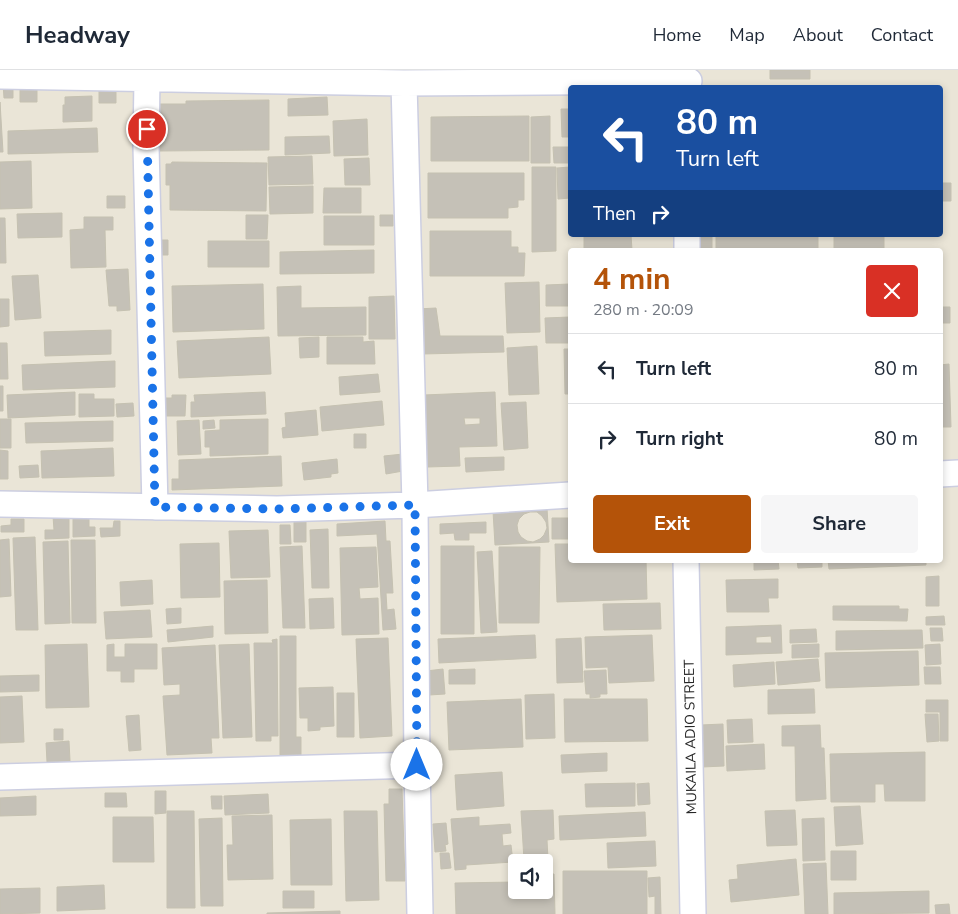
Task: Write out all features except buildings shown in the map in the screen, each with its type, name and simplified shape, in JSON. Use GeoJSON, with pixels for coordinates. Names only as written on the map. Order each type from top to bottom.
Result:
{"type":"FeatureCollection","features":[{"type":"Feature","properties":{"kind":"street"},"geometry":{"type":"LineString","coordinates":[[0,76],[404,83],[689,80]]}},
{"type":"Feature","properties":{"kind":"street"},"geometry":{"type":"LineString","coordinates":[[147,78],[146,156],[155,507]]}},
{"type":"Feature","properties":{"kind":"street"},"geometry":{"type":"LineString","coordinates":[[404,83],[415,505],[420,914]]}},
{"type":"Feature","properties":{"kind":"street"},"geometry":{"type":"LineString","coordinates":[[943,474],[958,473]]}},
{"type":"Feature","properties":{"kind":"street"},"geometry":{"type":"LineString","coordinates":[[0,504],[277,509],[415,505],[568,496]]}},
{"type":"Feature","properties":{"kind":"street","name":"MUKAILA ADIO STREET"},"geometry":{"type":"LineString","coordinates":[[686,563],[693,914]]}},
{"type":"Feature","properties":{"kind":"street"},"geometry":{"type":"LineString","coordinates":[[0,777],[417,765]]}},
{"type":"Feature","properties":{"kind":"route"},"geometry":{"type":"LineString","coordinates":[[147,129],[155,507],[277,509],[415,505],[417,765]]}}]}
